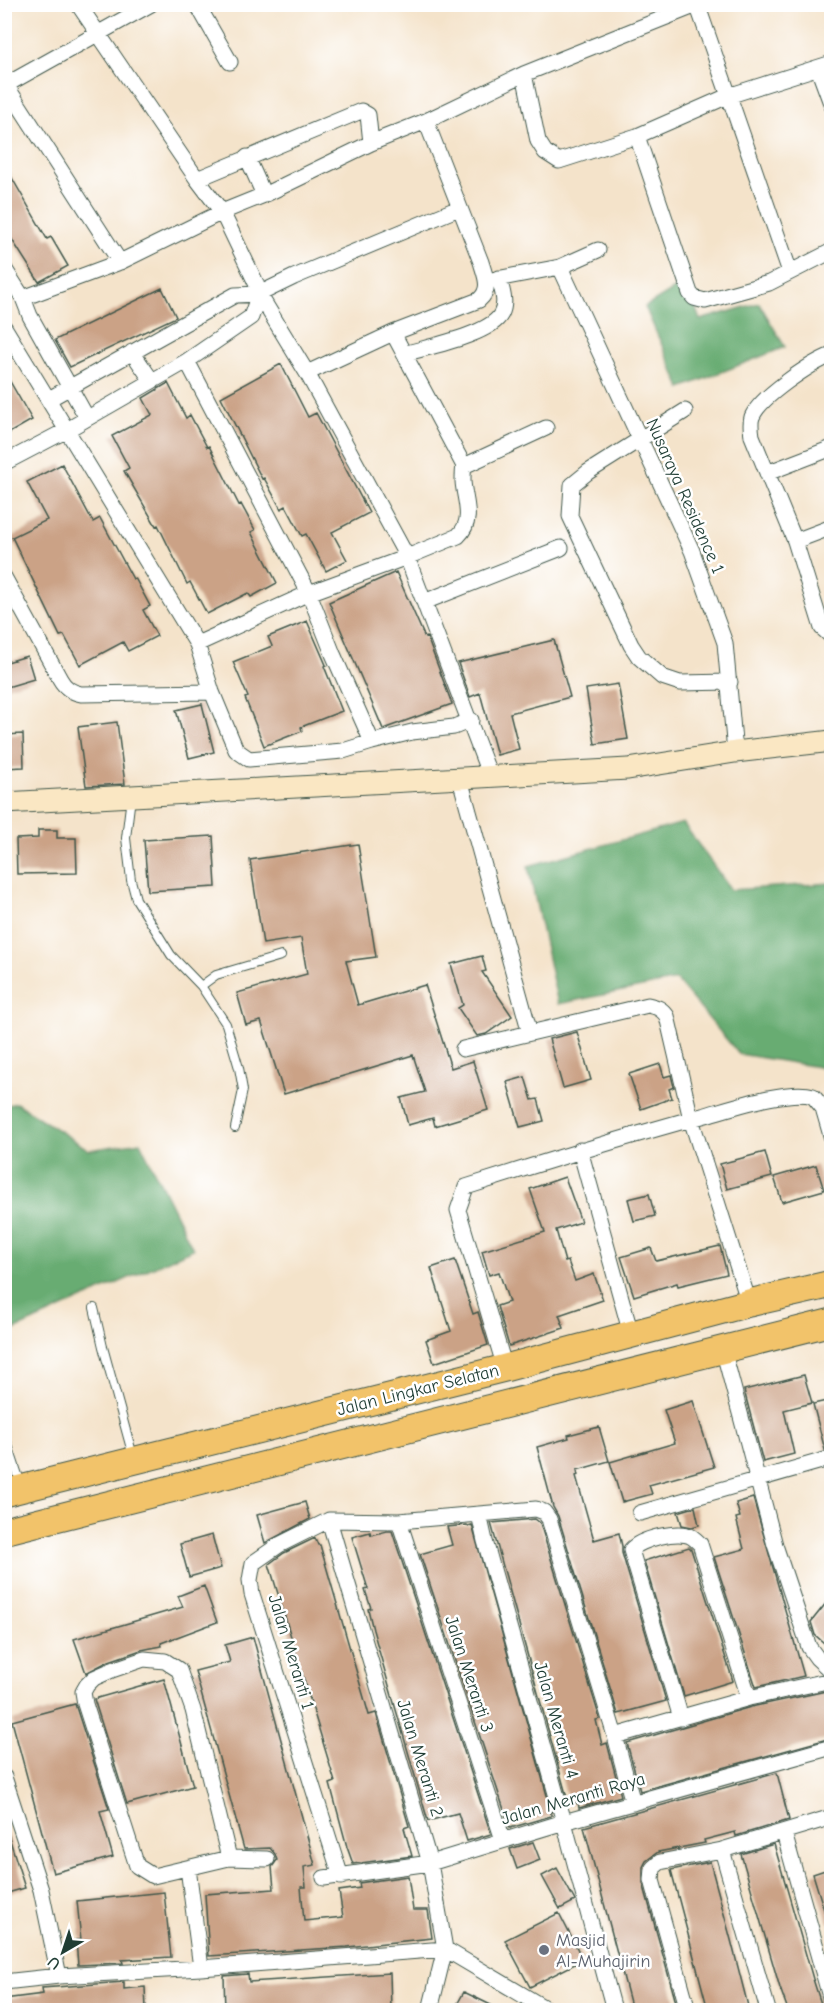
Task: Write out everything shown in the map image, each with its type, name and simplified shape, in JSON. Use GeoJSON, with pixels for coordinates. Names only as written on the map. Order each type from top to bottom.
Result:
{"type":"FeatureCollection","features":[{"type":"Feature","properties":{"kind":"highway","name":"Jalan Lingkar Selatan"},"geometry":{"type":"LineString","coordinates":[[14,1491],[831,1284]]}},
{"type":"Feature","properties":{"kind":"highway"},"geometry":{"type":"LineString","coordinates":[[806,1291],[825,1324]]}},
{"type":"Feature","properties":{"kind":"highway","name":"Jalan Lingkar Selatan"},"geometry":{"type":"LineString","coordinates":[[4,1531],[825,1324]]}},
{"type":"Feature","properties":{"kind":"street"},"geometry":{"type":"LineString","coordinates":[[78,4],[222,212],[259,294],[307,373],[407,557],[471,720],[490,776]]}},
{"type":"Feature","properties":{"kind":"street"},"geometry":{"type":"LineString","coordinates":[[120,262],[5,84],[151,4]]}},
{"type":"Feature","properties":{"kind":"street"},"geometry":{"type":"LineString","coordinates":[[198,4],[230,63]]}},
{"type":"Feature","properties":{"kind":"street"},"geometry":{"type":"LineString","coordinates":[[23,298],[120,262],[222,212],[264,195],[371,143],[426,121],[524,74],[698,5],[790,272]]}},
{"type":"Feature","properties":{"kind":"street"},"geometry":{"type":"LineString","coordinates":[[524,74],[538,141],[544,152],[559,161],[637,136],[728,96],[825,66],[831,106]]}},
{"type":"Feature","properties":{"kind":"street"},"geometry":{"type":"LineString","coordinates":[[197,179],[362,111],[368,115],[371,143]]}},
{"type":"Feature","properties":{"kind":"street"},"geometry":{"type":"LineString","coordinates":[[404,354],[458,339],[490,326],[501,314],[505,298],[481,262],[426,121]]}},
{"type":"Feature","properties":{"kind":"street"},"geometry":{"type":"LineString","coordinates":[[637,136],[692,296],[699,301],[708,301],[762,285],[831,251]]}},
{"type":"Feature","properties":{"kind":"street"},"geometry":{"type":"LineString","coordinates":[[247,157],[264,195]]}},
{"type":"Feature","properties":{"kind":"street"},"geometry":{"type":"LineString","coordinates":[[49,399],[234,295],[259,294],[459,208]]}},
{"type":"Feature","properties":{"kind":"street"},"geometry":{"type":"LineString","coordinates":[[307,373],[393,333],[479,300],[493,279],[560,267],[598,250]]}},
{"type":"Feature","properties":{"kind":"street","name":"Nusaraya Residence 1"},"geometry":{"type":"LineString","coordinates":[[560,267],[692,551],[725,643],[735,752]]}},
{"type":"Feature","properties":{"kind":"street"},"geometry":{"type":"LineString","coordinates":[[4,268],[23,298],[30,316],[87,418]]}},
{"type":"Feature","properties":{"kind":"street"},"geometry":{"type":"LineString","coordinates":[[4,463],[67,430],[187,361],[251,317],[259,294]]}},
{"type":"Feature","properties":{"kind":"street"},"geometry":{"type":"LineString","coordinates":[[4,327],[197,644],[212,692],[236,750],[249,759],[343,751],[412,732],[454,727],[471,720]]}},
{"type":"Feature","properties":{"kind":"street"},"geometry":{"type":"LineString","coordinates":[[197,644],[309,593],[407,557],[458,536],[465,530],[468,519],[463,482],[464,466],[393,333]]}},
{"type":"Feature","properties":{"kind":"street"},"geometry":{"type":"LineString","coordinates":[[132,352],[152,381]]}},
{"type":"Feature","properties":{"kind":"street"},"geometry":{"type":"LineString","coordinates":[[831,355],[804,371],[766,399],[750,424],[752,436],[766,473],[795,542],[822,628],[831,637]]}},
{"type":"Feature","properties":{"kind":"street"},"geometry":{"type":"LineString","coordinates":[[187,361],[309,593],[372,742]]}},
{"type":"Feature","properties":{"kind":"street"},"geometry":{"type":"LineString","coordinates":[[685,411],[588,472],[572,485],[570,516],[631,645],[647,665],[662,677],[681,683],[730,682]]}},
{"type":"Feature","properties":{"kind":"street"},"geometry":{"type":"LineString","coordinates":[[464,466],[546,428]]}},
{"type":"Feature","properties":{"kind":"street"},"geometry":{"type":"LineString","coordinates":[[766,473],[831,448]]}},
{"type":"Feature","properties":{"kind":"street"},"geometry":{"type":"LineString","coordinates":[[795,542],[831,527]]}},
{"type":"Feature","properties":{"kind":"street"},"geometry":{"type":"LineString","coordinates":[[424,602],[561,548]]}},
{"type":"Feature","properties":{"kind":"street"},"geometry":{"type":"LineString","coordinates":[[4,577],[63,685],[73,693],[212,692]]}},
{"type":"Feature","properties":{"kind":"street"},"geometry":{"type":"LineString","coordinates":[[4,802],[628,769],[735,752],[831,741]]}},
{"type":"Feature","properties":{"kind":"street"},"geometry":{"type":"LineString","coordinates":[[459,778],[530,1033]]}},
{"type":"Feature","properties":{"kind":"street"},"geometry":{"type":"LineString","coordinates":[[463,1049],[648,1005],[659,1007],[667,1016],[691,1119],[749,1303]]}},
{"type":"Feature","properties":{"kind":"street"},"geometry":{"type":"LineString","coordinates":[[505,1368],[458,1210],[466,1187],[580,1150],[794,1093],[813,1096],[823,1108],[831,1139]]}},
{"type":"Feature","properties":{"kind":"street"},"geometry":{"type":"LineString","coordinates":[[580,1150],[631,1334]]}},
{"type":"Feature","properties":{"kind":"street"},"geometry":{"type":"LineString","coordinates":[[723,1349],[775,1545],[809,1647],[831,1672]]}},
{"type":"Feature","properties":{"kind":"street"},"geometry":{"type":"LineString","coordinates":[[640,1513],[831,1458]]}},
{"type":"Feature","properties":{"kind":"street","name":"Jalan Meranti 1"},"geometry":{"type":"LineString","coordinates":[[341,1876],[249,1580],[253,1563],[263,1554],[329,1520],[399,1521],[536,1509],[547,1515],[615,1736],[633,1803]]}},
{"type":"Feature","properties":{"kind":"street","name":"Jalan Meranti 4"},"geometry":{"type":"LineString","coordinates":[[479,1514],[495,1580],[564,1822],[614,2010]]}},
{"type":"Feature","properties":{"kind":"street","name":"Jalan Meranti 2"},"geometry":{"type":"LineString","coordinates":[[329,1520],[430,1863],[445,1949],[430,2010]]}},
{"type":"Feature","properties":{"kind":"street","name":"Jalan Meranti 3"},"geometry":{"type":"LineString","coordinates":[[399,1521],[503,1840]]}},
{"type":"Feature","properties":{"kind":"street"},"geometry":{"type":"LineString","coordinates":[[681,1718],[631,1550],[636,1545],[660,1536],[682,1534],[692,1536],[700,1544],[749,1698]]}},
{"type":"Feature","properties":{"kind":"street"},"geometry":{"type":"LineString","coordinates":[[229,1858],[193,1710],[179,1670],[165,1661],[144,1659],[94,1678],[83,1692],[85,1704],[137,1866],[153,1876],[229,1858],[267,1859]]}},
{"type":"Feature","properties":{"kind":"street"},"geometry":{"type":"LineString","coordinates":[[615,1736],[749,1698],[831,1680]]}},
{"type":"Feature","properties":{"kind":"street","name":"Jalan Meranti Raya"},"geometry":{"type":"LineString","coordinates":[[324,1878],[430,1863],[564,1822],[831,1746]]}},
{"type":"Feature","properties":{"kind":"street"},"geometry":{"type":"LineString","coordinates":[[4,1777],[42,1890],[59,1976]]}},
{"type":"Feature","properties":{"kind":"street"},"geometry":{"type":"LineString","coordinates":[[688,2010],[652,1880],[653,1868],[660,1862],[722,1850],[831,1817]]}},
{"type":"Feature","properties":{"kind":"street"},"geometry":{"type":"LineString","coordinates":[[784,1833],[831,2004]]}},
{"type":"Feature","properties":{"kind":"street"},"geometry":{"type":"LineString","coordinates":[[722,1850],[768,2010]]}},
{"type":"Feature","properties":{"kind":"street"},"geometry":{"type":"LineString","coordinates":[[188,1868],[201,1968]]}},
{"type":"Feature","properties":{"kind":"street"},"geometry":{"type":"LineString","coordinates":[[4,1982],[59,1976],[201,1968],[445,1949],[548,2010]]}},
{"type":"Feature","properties":{"kind":"lane"},"geometry":{"type":"LineString","coordinates":[[132,796],[126,838],[131,880],[136,899],[171,955],[201,986],[226,1024],[243,1090],[235,1128]]}},
{"type":"Feature","properties":{"kind":"lane"},"geometry":{"type":"LineString","coordinates":[[201,986],[216,975],[281,956]]}},
{"type":"Feature","properties":{"kind":"lane"},"geometry":{"type":"LineString","coordinates":[[94,1308],[134,1461]]}},
{"type":"Feature","properties":{"kind":"lane"},"geometry":{"type":"LineString","coordinates":[[4,1433],[14,1491]]}},
{"type":"Feature","properties":{"kind":"green space"},"geometry":{"type":"Polygon","coordinates":[[[686,282],[700,320],[759,303],[785,347],[681,388],[645,307],[686,282]]]}},
{"type":"Feature","properties":{"kind":"green space"},"geometry":{"type":"Polygon","coordinates":[[[683,823],[731,890],[831,883],[831,1069],[739,1054],[676,980],[558,1004],[528,866],[683,823]]]}},
{"type":"Feature","properties":{"kind":"green space"},"geometry":{"type":"Polygon","coordinates":[[[16,1103],[89,1150],[140,1142],[193,1249],[5,1334],[4,1106],[16,1103]]]}},
{"type":"Feature","properties":{"kind":"building"},"geometry":{"type":"Polygon","coordinates":[[[4,164],[47,239],[51,237],[68,266],[39,282],[4,227],[4,164]]]}},
{"type":"Feature","properties":{"kind":"building"},"geometry":{"type":"Polygon","coordinates":[[[162,288],[176,317],[70,367],[55,340],[162,288]]]}},
{"type":"Feature","properties":{"kind":"building"},"geometry":{"type":"Polygon","coordinates":[[[281,364],[308,417],[316,413],[369,513],[332,532],[347,560],[326,571],[306,534],[302,536],[286,506],[281,509],[264,478],[262,479],[221,397],[281,364]]]}},
{"type":"Feature","properties":{"kind":"building"},"geometry":{"type":"Polygon","coordinates":[[[4,371],[32,420],[4,436],[4,371]]]}},
{"type":"Feature","properties":{"kind":"building"},"geometry":{"type":"Polygon","coordinates":[[[168,383],[186,418],[190,415],[207,447],[209,446],[239,505],[241,504],[255,530],[251,532],[277,583],[251,597],[248,593],[207,614],[190,582],[187,584],[158,525],[156,526],[124,471],[129,468],[112,436],[152,415],[143,398],[168,383]]]}},
{"type":"Feature","properties":{"kind":"building"},"geometry":{"type":"Polygon","coordinates":[[[62,464],[93,522],[100,518],[133,579],[135,578],[150,606],[143,610],[157,636],[128,651],[123,642],[80,665],[64,635],[60,636],[12,537],[47,520],[27,482],[62,464]]]}},
{"type":"Feature","properties":{"kind":"building"},"geometry":{"type":"Polygon","coordinates":[[[396,572],[425,638],[427,637],[452,704],[383,729],[329,602],[396,572]]]}},
{"type":"Feature","properties":{"kind":"building"},"geometry":{"type":"Polygon","coordinates":[[[307,621],[342,711],[301,727],[302,731],[264,746],[245,698],[248,697],[233,662],[272,646],[268,637],[307,621]]]}},
{"type":"Feature","properties":{"kind":"building"},"geometry":{"type":"Polygon","coordinates":[[[554,640],[570,697],[510,713],[519,749],[497,755],[480,693],[470,697],[458,663],[554,640]]]}},
{"type":"Feature","properties":{"kind":"building"},"geometry":{"type":"Polygon","coordinates":[[[27,656],[34,679],[4,688],[4,663],[27,656]]]}},
{"type":"Feature","properties":{"kind":"building"},"geometry":{"type":"Polygon","coordinates":[[[618,684],[628,739],[595,744],[586,689],[618,684]]]}},
{"type":"Feature","properties":{"kind":"building"},"geometry":{"type":"Polygon","coordinates":[[[202,704],[214,752],[189,758],[176,710],[202,704]]]}},
{"type":"Feature","properties":{"kind":"building"},"geometry":{"type":"Polygon","coordinates":[[[117,722],[125,784],[86,786],[78,727],[117,722]]]}},
{"type":"Feature","properties":{"kind":"building"},"geometry":{"type":"Polygon","coordinates":[[[23,734],[24,767],[4,768],[4,735],[23,734]]]}},
{"type":"Feature","properties":{"kind":"building"},"geometry":{"type":"Polygon","coordinates":[[[38,830],[57,830],[57,838],[76,838],[77,873],[17,874],[16,839],[38,838],[38,830]]]}},
{"type":"Feature","properties":{"kind":"building"},"geometry":{"type":"Polygon","coordinates":[[[213,836],[216,887],[148,891],[144,840],[213,836]]]}},
{"type":"Feature","properties":{"kind":"building"},"geometry":{"type":"Polygon","coordinates":[[[358,844],[376,957],[346,961],[358,1005],[425,985],[451,1068],[473,1061],[488,1110],[435,1126],[433,1118],[408,1125],[401,1098],[425,1092],[413,1055],[284,1094],[261,1021],[246,1025],[237,993],[307,974],[301,938],[263,944],[250,860],[358,844]]]}},
{"type":"Feature","properties":{"kind":"building"},"geometry":{"type":"Polygon","coordinates":[[[482,956],[486,971],[482,972],[512,1016],[486,1034],[477,1036],[458,1008],[463,1005],[451,964],[482,956]]]}},
{"type":"Feature","properties":{"kind":"building"},"geometry":{"type":"Polygon","coordinates":[[[577,1032],[591,1080],[563,1088],[549,1039],[577,1032]]]}},
{"type":"Feature","properties":{"kind":"building"},"geometry":{"type":"Polygon","coordinates":[[[660,1064],[664,1077],[671,1075],[674,1087],[669,1089],[672,1098],[641,1109],[629,1074],[660,1064]]]}},
{"type":"Feature","properties":{"kind":"building"},"geometry":{"type":"Polygon","coordinates":[[[525,1077],[532,1100],[538,1099],[544,1121],[520,1127],[507,1082],[525,1077]]]}},
{"type":"Feature","properties":{"kind":"building"},"geometry":{"type":"Polygon","coordinates":[[[765,1152],[772,1177],[727,1189],[720,1164],[765,1152]]]}},
{"type":"Feature","properties":{"kind":"building"},"geometry":{"type":"Polygon","coordinates":[[[816,1165],[824,1190],[782,1202],[774,1177],[816,1165]]]}},
{"type":"Feature","properties":{"kind":"building"},"geometry":{"type":"Polygon","coordinates":[[[565,1177],[581,1222],[556,1230],[565,1262],[568,1261],[575,1281],[594,1274],[603,1300],[559,1315],[564,1328],[509,1346],[497,1306],[509,1302],[499,1272],[489,1275],[482,1251],[545,1232],[530,1189],[565,1177]]]}},
{"type":"Feature","properties":{"kind":"building"},"geometry":{"type":"Polygon","coordinates":[[[649,1194],[655,1216],[634,1221],[628,1199],[649,1194]]]}},
{"type":"Feature","properties":{"kind":"building"},"geometry":{"type":"Polygon","coordinates":[[[720,1246],[727,1274],[678,1286],[677,1283],[634,1296],[621,1257],[651,1248],[656,1261],[720,1246]]]}},
{"type":"Feature","properties":{"kind":"building"},"geometry":{"type":"Polygon","coordinates":[[[455,1260],[473,1314],[478,1312],[488,1345],[434,1363],[426,1340],[451,1331],[431,1268],[455,1260]]]}},
{"type":"Feature","properties":{"kind":"building"},"geometry":{"type":"Polygon","coordinates":[[[804,1375],[812,1403],[784,1410],[794,1454],[763,1462],[744,1390],[804,1375]]]}},
{"type":"Feature","properties":{"kind":"building"},"geometry":{"type":"Polygon","coordinates":[[[831,1400],[831,1449],[825,1450],[813,1404],[831,1400]]]}},
{"type":"Feature","properties":{"kind":"building"},"geometry":{"type":"Polygon","coordinates":[[[693,1401],[714,1467],[649,1485],[652,1494],[622,1502],[610,1462],[675,1443],[664,1410],[693,1401]]]}},
{"type":"Feature","properties":{"kind":"building"},"geometry":{"type":"Polygon","coordinates":[[[599,1427],[609,1461],[577,1470],[578,1475],[576,1476],[594,1540],[619,1533],[622,1553],[666,1701],[618,1714],[558,1516],[553,1507],[537,1447],[569,1438],[568,1435],[599,1427]]]}},
{"type":"Feature","properties":{"kind":"building"},"geometry":{"type":"Polygon","coordinates":[[[753,1498],[804,1676],[756,1687],[714,1557],[744,1549],[736,1518],[740,1517],[736,1503],[753,1498]]]}},
{"type":"Feature","properties":{"kind":"building"},"geometry":{"type":"Polygon","coordinates":[[[305,1502],[310,1519],[265,1543],[257,1515],[305,1502]]]}},
{"type":"Feature","properties":{"kind":"building"},"geometry":{"type":"Polygon","coordinates":[[[695,1507],[699,1525],[692,1527],[682,1525],[678,1512],[695,1507]]]}},
{"type":"Feature","properties":{"kind":"building"},"geometry":{"type":"Polygon","coordinates":[[[535,1519],[540,1523],[600,1719],[596,1720],[602,1745],[607,1743],[621,1796],[579,1808],[578,1802],[569,1805],[491,1523],[535,1519]]]}},
{"type":"Feature","properties":{"kind":"building"},"geometry":{"type":"Polygon","coordinates":[[[472,1525],[551,1810],[551,1816],[510,1828],[420,1554],[452,1545],[447,1527],[472,1525]]]}},
{"type":"Feature","properties":{"kind":"building"},"geometry":{"type":"Polygon","coordinates":[[[392,1531],[491,1834],[467,1841],[458,1813],[428,1821],[373,1630],[368,1609],[371,1608],[365,1590],[368,1589],[352,1537],[370,1532],[371,1535],[392,1531]]]}},
{"type":"Feature","properties":{"kind":"building"},"geometry":{"type":"Polygon","coordinates":[[[212,1535],[221,1568],[189,1577],[180,1544],[212,1535]]]}},
{"type":"Feature","properties":{"kind":"building"},"geometry":{"type":"Polygon","coordinates":[[[315,1538],[320,1545],[369,1715],[376,1713],[409,1826],[404,1828],[412,1856],[353,1864],[347,1847],[330,1784],[335,1782],[269,1564],[284,1553],[315,1538]]]}},
{"type":"Feature","properties":{"kind":"building"},"geometry":{"type":"Polygon","coordinates":[[[689,1547],[733,1681],[684,1696],[644,1561],[689,1547]]]}},
{"type":"Feature","properties":{"kind":"building"},"geometry":{"type":"Polygon","coordinates":[[[204,1586],[217,1622],[161,1643],[162,1646],[141,1650],[109,1661],[86,1673],[74,1639],[183,1607],[178,1596],[204,1586]]]}},
{"type":"Feature","properties":{"kind":"building"},"geometry":{"type":"Polygon","coordinates":[[[831,1597],[831,1649],[815,1635],[811,1622],[831,1597]]]}},
{"type":"Feature","properties":{"kind":"building"},"geometry":{"type":"Polygon","coordinates":[[[253,1637],[315,1865],[304,1867],[306,1887],[301,1887],[304,1921],[343,1917],[339,1891],[360,1888],[359,1883],[408,1876],[413,1910],[428,1910],[432,1938],[347,1947],[209,1956],[205,1894],[274,1889],[272,1867],[277,1860],[275,1854],[270,1848],[244,1849],[195,1671],[230,1662],[225,1645],[253,1637]]]}},
{"type":"Feature","properties":{"kind":"building"},"geometry":{"type":"Polygon","coordinates":[[[164,1679],[193,1786],[127,1804],[94,1699],[164,1679]]]}},
{"type":"Feature","properties":{"kind":"building"},"geometry":{"type":"Polygon","coordinates":[[[831,1690],[831,1738],[640,1791],[627,1743],[751,1707],[831,1690]]]}},
{"type":"Feature","properties":{"kind":"building"},"geometry":{"type":"Polygon","coordinates":[[[75,1704],[109,1809],[100,1811],[113,1857],[53,1873],[12,1721],[75,1704]]]}},
{"type":"Feature","properties":{"kind":"building"},"geometry":{"type":"Polygon","coordinates":[[[777,1773],[789,1820],[736,1836],[735,1832],[704,1840],[705,1843],[658,1852],[646,1861],[643,1867],[643,1883],[678,2010],[632,2010],[584,1827],[777,1773]]]}},
{"type":"Feature","properties":{"kind":"building"},"geometry":{"type":"Polygon","coordinates":[[[8,1834],[25,1888],[4,1894],[4,1835],[8,1834]]]}},
{"type":"Feature","properties":{"kind":"building"},"geometry":{"type":"Polygon","coordinates":[[[533,1842],[540,1860],[517,1869],[510,1849],[533,1842]]]}},
{"type":"Feature","properties":{"kind":"building"},"geometry":{"type":"Polygon","coordinates":[[[774,1844],[823,2010],[788,2010],[780,1988],[741,1854],[774,1844]]]}},
{"type":"Feature","properties":{"kind":"building"},"geometry":{"type":"Polygon","coordinates":[[[710,1862],[749,2010],[708,2010],[671,1870],[710,1862]]]}},
{"type":"Feature","properties":{"kind":"building"},"geometry":{"type":"Polygon","coordinates":[[[557,1868],[575,1901],[560,1909],[542,1876],[557,1868]]]}},
{"type":"Feature","properties":{"kind":"building"},"geometry":{"type":"Polygon","coordinates":[[[831,1868],[831,1922],[828,1923],[813,1874],[831,1868]]]}},
{"type":"Feature","properties":{"kind":"building"},"geometry":{"type":"Polygon","coordinates":[[[164,1892],[171,1957],[122,1960],[123,1963],[78,1965],[76,1940],[81,1940],[77,1901],[164,1892]]]}},
{"type":"Feature","properties":{"kind":"building","name":"Masjid Al-Muhajirin"},"geometry":{"type":"Polygon","coordinates":[[[559,1913],[583,1960],[530,1987],[505,1940],[559,1913]]]}},
{"type":"Feature","properties":{"kind":"building"},"geometry":{"type":"Polygon","coordinates":[[[390,1973],[391,2010],[273,2010],[273,2007],[225,2010],[224,1976],[248,1974],[249,1982],[390,1973]]]}},
{"type":"Feature","properties":{"kind":"building"},"geometry":{"type":"Polygon","coordinates":[[[124,1982],[124,1989],[145,1987],[146,2010],[4,2010],[4,1999],[43,1994],[42,1988],[124,1982]]]}},
{"type":"Feature","properties":{"kind":"building"},"geometry":{"type":"Polygon","coordinates":[[[464,1992],[501,2010],[454,2010],[464,1992]]]}},
{"type":"Feature","properties":{"kind":"place","name":"Masjid Al-Muhajirin"},"geometry":{"type":"Point","coordinates":[544,1950]}}]}
